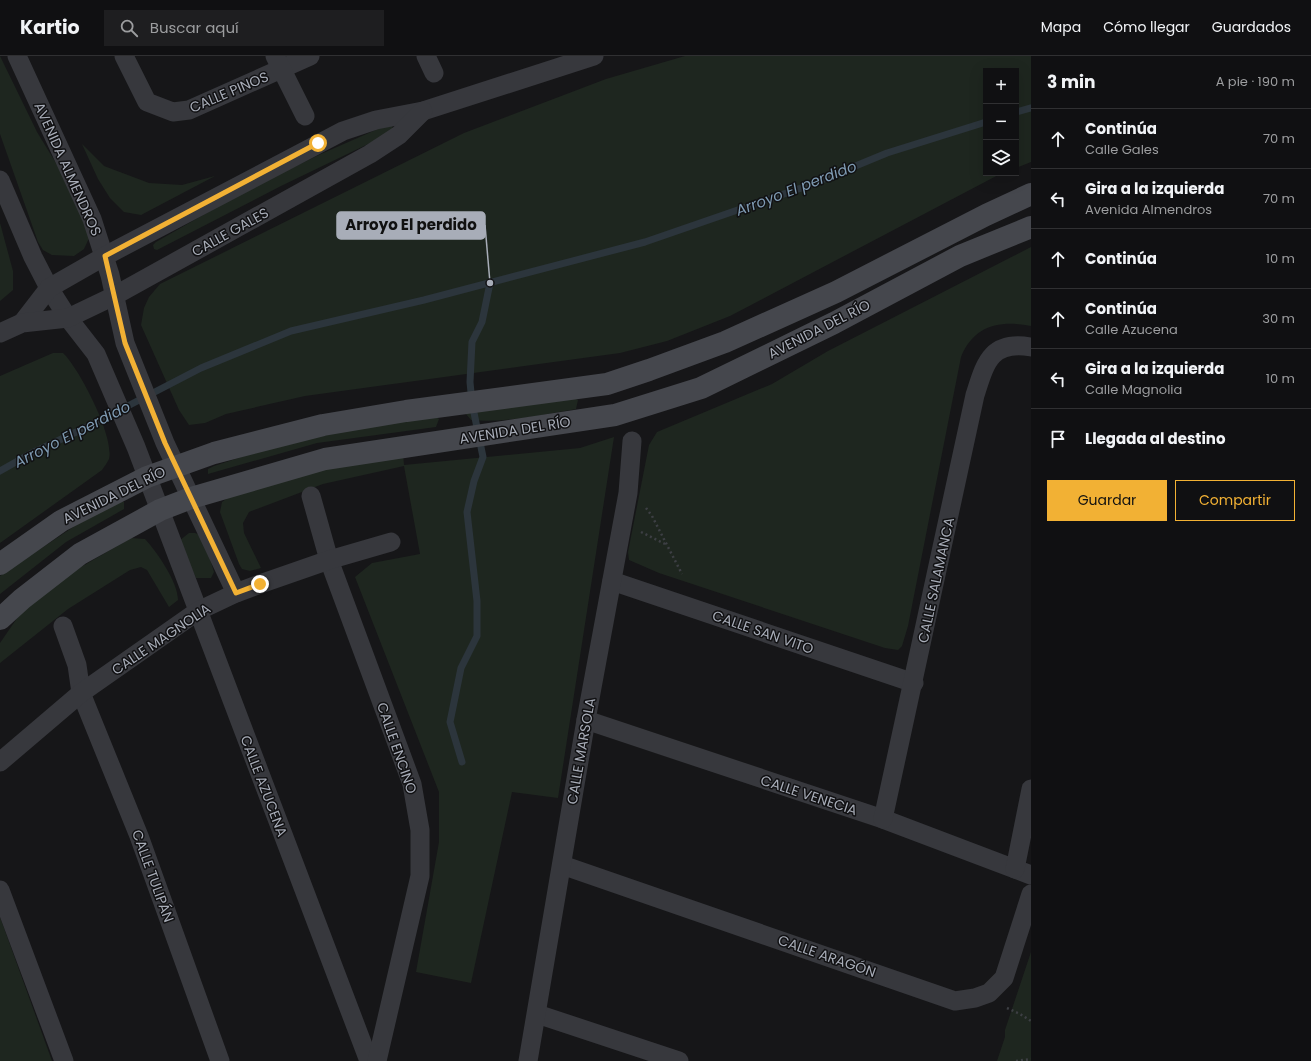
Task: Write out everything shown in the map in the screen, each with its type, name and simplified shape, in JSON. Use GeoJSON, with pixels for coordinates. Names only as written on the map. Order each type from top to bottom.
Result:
{"type":"FeatureCollection","features":[{"type":"Feature","properties":{"kind":"street","name":"AVENIDA ALMENDROS"},"geometry":{"type":"LineString","coordinates":[[17,56],[92,219],[105,256],[125,343],[165,443],[191,498]]}},
{"type":"Feature","properties":{"kind":"street","name":"CALLE PINOS"},"geometry":{"type":"LineString","coordinates":[[124,56],[146,102],[173,112],[189,110],[278,63],[310,56]]}},
{"type":"Feature","properties":{"kind":"street"},"geometry":{"type":"LineString","coordinates":[[426,56],[434,73]]}},
{"type":"Feature","properties":{"kind":"street","name":"CALLE GALES"},"geometry":{"type":"LineString","coordinates":[[22,323],[49,288],[105,256],[343,131],[376,120],[423,111],[594,56]]}},
{"type":"Feature","properties":{"kind":"street"},"geometry":{"type":"LineString","coordinates":[[278,63],[305,116]]}},
{"type":"Feature","properties":{"kind":"street","name":"CALLE GALES"},"geometry":{"type":"LineString","coordinates":[[0,333],[22,323],[68,318],[114,296],[370,154],[399,135],[423,111]]}},
{"type":"Feature","properties":{"kind":"street"},"geometry":{"type":"LineString","coordinates":[[0,180],[33,257],[49,288],[68,318],[96,354],[136,447],[147,477]]}},
{"type":"Feature","properties":{"kind":"street","name":"AVENIDA DEL RÍO"},"geometry":{"type":"LineString","coordinates":[[0,564],[56,524],[147,477],[176,465],[214,453],[324,425],[406,411],[607,384],[656,368],[739,336],[836,292],[986,215],[1031,194]]}},
{"type":"Feature","properties":{"kind":"street","name":"AVENIDA DEL RÍO"},"geometry":{"type":"LineString","coordinates":[[0,619],[22,599],[80,554],[160,510],[191,498],[325,459],[615,415],[701,388],[834,323],[960,256],[1031,227]]}},
{"type":"Feature","properties":{"kind":"street","name":"CALLE SALAMANCA"},"geometry":{"type":"LineString","coordinates":[[883,819],[914,683],[975,395],[990,356],[1002,348],[1015,346],[1031,347]]}},
{"type":"Feature","properties":{"kind":"street"},"geometry":{"type":"LineString","coordinates":[[607,384],[615,415]]}},
{"type":"Feature","properties":{"kind":"street"},"geometry":{"type":"LineString","coordinates":[[452,405],[459,438]]}},
{"type":"Feature","properties":{"kind":"street","name":"CALLE MARSOLA"},"geometry":{"type":"LineString","coordinates":[[528,1061],[586,720],[628,492],[632,441]]}},
{"type":"Feature","properties":{"kind":"street","name":"CALLE AZUCENA"},"geometry":{"type":"LineString","coordinates":[[147,477],[369,1061]]}},
{"type":"Feature","properties":{"kind":"street","name":"CALLE ENCINO"},"geometry":{"type":"LineString","coordinates":[[311,496],[329,560],[412,784],[420,830],[420,876],[377,1061]]}},
{"type":"Feature","properties":{"kind":"street"},"geometry":{"type":"LineString","coordinates":[[191,498],[236,593]]}},
{"type":"Feature","properties":{"kind":"street","name":"CALLE MAGNOLIA"},"geometry":{"type":"LineString","coordinates":[[0,762],[81,693],[198,611],[236,593],[329,560],[391,542]]}},
{"type":"Feature","properties":{"kind":"street","name":"CALLE SAN VITO"},"geometry":{"type":"LineString","coordinates":[[612,581],[914,683]]}},
{"type":"Feature","properties":{"kind":"street","name":"CALLE TULIPÁN"},"geometry":{"type":"LineString","coordinates":[[63,626],[77,665],[81,693],[139,836],[220,1061]]}},
{"type":"Feature","properties":{"kind":"street","name":"CALLE VENECIA"},"geometry":{"type":"LineString","coordinates":[[586,720],[883,819],[1023,872]]}},
{"type":"Feature","properties":{"kind":"street"},"geometry":{"type":"LineString","coordinates":[[1023,872],[1031,789]]}},
{"type":"Feature","properties":{"kind":"street","name":"CALLE ARAGÓN"},"geometry":{"type":"LineString","coordinates":[[562,865],[955,1001],[975,998],[989,993],[1004,978],[1031,894]]}},
{"type":"Feature","properties":{"kind":"street"},"geometry":{"type":"LineString","coordinates":[[0,890],[64,1061]]}},
{"type":"Feature","properties":{"kind":"street"},"geometry":{"type":"LineString","coordinates":[[537,1014],[671,1060]]}},
{"type":"Feature","properties":{"kind":"path"},"geometry":{"type":"LineString","coordinates":[[628,492],[639,499],[652,516],[682,574]]}},
{"type":"Feature","properties":{"kind":"path"},"geometry":{"type":"LineString","coordinates":[[1007,1008],[1031,1021]]}},
{"type":"Feature","properties":{"kind":"path"},"geometry":{"type":"LineString","coordinates":[[1016,1061],[1031,1059]]}},
{"type":"Feature","properties":{"kind":"shaded area"},"geometry":{"type":"Polygon","coordinates":[[[0,56],[37,132],[76,196],[90,236],[84,249],[74,256],[52,255],[43,250],[38,242],[0,134],[0,56]]]}},
{"type":"Feature","properties":{"kind":"shaded area"},"geometry":{"type":"Polygon","coordinates":[[[685,56],[1031,56],[1031,162],[1019,167],[1019,68],[983,68],[983,176],[996,176],[730,316],[667,341],[620,353],[305,396],[226,414],[205,423],[189,425],[179,410],[141,325],[144,308],[149,297],[160,284],[464,133],[606,79],[685,56]]]}},
{"type":"Feature","properties":{"kind":"shaded area"},"geometry":{"type":"Polygon","coordinates":[[[392,124],[393,132],[281,186],[157,250],[154,249],[153,245],[156,242],[252,187],[321,154],[392,124]]]}},
{"type":"Feature","properties":{"kind":"shaded area"},"geometry":{"type":"Polygon","coordinates":[[[82,144],[104,166],[149,183],[182,185],[215,176],[141,215],[124,212],[110,198],[98,179],[82,144]]]}},
{"type":"Feature","properties":{"kind":"shaded area"},"geometry":{"type":"Polygon","coordinates":[[[0,223],[13,271],[13,290],[0,301],[0,223]]]}},
{"type":"Feature","properties":{"kind":"shaded area"},"geometry":{"type":"Polygon","coordinates":[[[1031,247],[1031,326],[1009,324],[989,327],[973,338],[966,346],[961,357],[908,626],[902,646],[898,650],[885,648],[659,573],[629,560],[628,552],[649,445],[657,432],[772,384],[828,351],[1031,247]]]}},
{"type":"Feature","properties":{"kind":"shaded area"},"geometry":{"type":"Polygon","coordinates":[[[53,353],[63,353],[70,361],[86,387],[107,435],[109,459],[102,470],[0,543],[0,376],[53,353]]]}},
{"type":"Feature","properties":{"kind":"shaded area"},"geometry":{"type":"Polygon","coordinates":[[[573,398],[578,400],[576,409],[537,416],[484,421],[471,420],[466,414],[468,410],[573,398]]]}},
{"type":"Feature","properties":{"kind":"shaded area"},"geometry":{"type":"Polygon","coordinates":[[[431,412],[439,419],[436,427],[317,443],[208,474],[208,469],[214,466],[297,439],[431,412]]]}},
{"type":"Feature","properties":{"kind":"shaded area"},"geometry":{"type":"Polygon","coordinates":[[[614,437],[558,798],[512,792],[471,983],[416,972],[439,842],[439,792],[355,577],[372,563],[420,554],[404,466],[323,484],[249,512],[243,523],[244,533],[261,568],[250,571],[242,569],[239,564],[220,512],[222,502],[229,497],[297,474],[403,454],[404,465],[580,448],[614,437]]]}},
{"type":"Feature","properties":{"kind":"shaded area"},"geometry":{"type":"Polygon","coordinates":[[[120,501],[124,502],[124,509],[66,542],[0,594],[0,576],[93,514],[120,501]]]}},
{"type":"Feature","properties":{"kind":"shaded area"},"geometry":{"type":"Polygon","coordinates":[[[189,533],[195,533],[203,536],[214,572],[211,578],[196,578],[179,541],[189,533]]]}},
{"type":"Feature","properties":{"kind":"shaded area"},"geometry":{"type":"Polygon","coordinates":[[[131,538],[145,539],[155,551],[171,576],[175,585],[178,600],[169,607],[147,570],[141,567],[130,570],[68,609],[0,663],[0,643],[22,611],[50,585],[131,538]]]}},
{"type":"Feature","properties":{"kind":"shaded area"},"geometry":{"type":"Polygon","coordinates":[[[0,917],[52,1061],[0,1061],[0,917]]]}},
{"type":"Feature","properties":{"kind":"shaded area"},"geometry":{"type":"Polygon","coordinates":[[[1031,952],[1031,1061],[997,1061],[1005,1037],[1005,1030],[1031,952]]]}},
{"type":"Feature","properties":{"kind":"waterway","name":"Arroyo El perdido"},"geometry":{"type":"LineString","coordinates":[[1019,111],[1031,108]]}},
{"type":"Feature","properties":{"kind":"waterway","name":"Arroyo El perdido"},"geometry":{"type":"LineString","coordinates":[[0,471],[30,454],[93,424],[201,368],[291,331],[424,300],[645,242],[807,186],[887,153],[983,123]]}},
{"type":"Feature","properties":{"kind":"waterway"},"geometry":{"type":"LineString","coordinates":[[462,762],[450,722],[461,668],[477,636],[477,601],[467,512],[474,481],[483,457],[472,403],[470,382],[472,342],[482,322],[490,283]]}},
{"type":"Feature","properties":{"kind":"place","name":"Arroyo El perdido"},"geometry":{"type":"Point","coordinates":[490,283]}},
{"type":"Feature","properties":{"kind":"route"},"geometry":{"type":"LineString","coordinates":[[260,584],[236,593],[216,552],[165,443],[125,343],[105,256],[318,143]]}}]}
